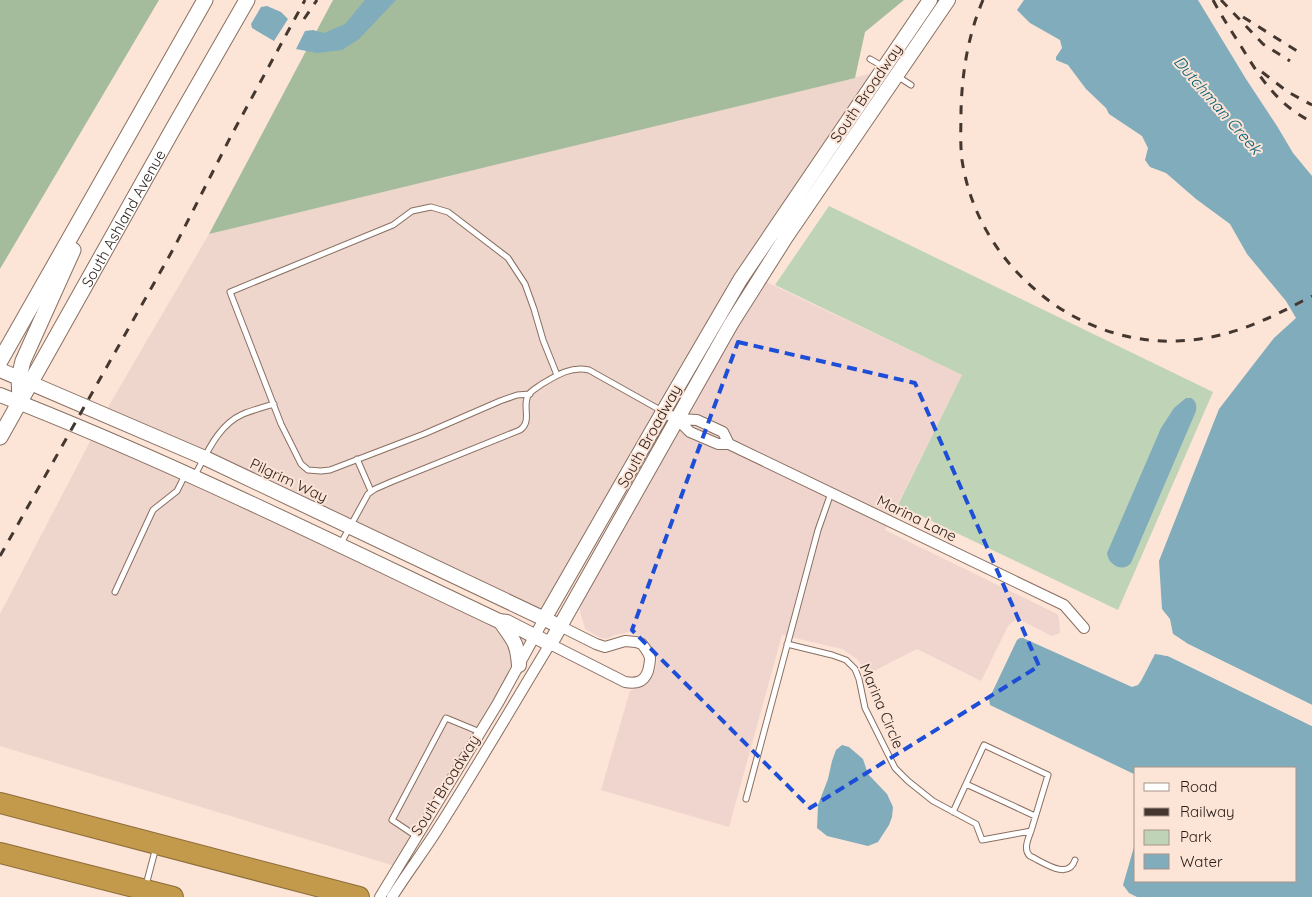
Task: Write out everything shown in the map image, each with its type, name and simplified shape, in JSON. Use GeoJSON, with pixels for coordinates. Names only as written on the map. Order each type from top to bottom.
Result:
{"type":"FeatureCollection","features":[{"type":"Feature","properties":{"kind":"highway"},"geometry":{"type":"LineString","coordinates":[[0,803],[356,896]]}},
{"type":"Feature","properties":{"kind":"highway"},"geometry":{"type":"LineString","coordinates":[[0,852],[173,897]]}},
{"type":"Feature","properties":{"kind":"main road"},"geometry":{"type":"LineString","coordinates":[[0,361],[204,0]]}},
{"type":"Feature","properties":{"kind":"main road","name":"South Ashland Avenue"},"geometry":{"type":"LineString","coordinates":[[25,380],[247,0]]}},
{"type":"Feature","properties":{"kind":"main road"},"geometry":{"type":"LineString","coordinates":[[0,438],[20,403],[25,380],[23,361],[75,245],[83,215]]}},
{"type":"Feature","properties":{"kind":"street","name":"South Broadway"},"geometry":{"type":"LineString","coordinates":[[380,897],[480,732],[740,280],[930,0]]}},
{"type":"Feature","properties":{"kind":"street","name":"South Broadway"},"geometry":{"type":"LineString","coordinates":[[392,897],[466,784],[550,644],[731,324],[782,244],[948,0]]}},
{"type":"Feature","properties":{"kind":"street","name":"Pilgrim Way"},"geometry":{"type":"LineString","coordinates":[[0,370],[205,458],[560,626]]}},
{"type":"Feature","properties":{"kind":"street"},"geometry":{"type":"LineString","coordinates":[[0,395],[190,475],[499,621],[507,622],[625,682],[639,682],[644,679],[650,660],[642,644],[625,641],[605,647],[560,626]]}},
{"type":"Feature","properties":{"kind":"street","name":"Marina Lane"},"geometry":{"type":"LineString","coordinates":[[663,412],[677,419],[697,420],[723,432],[730,444],[1064,605],[1084,628]]}},
{"type":"Feature","properties":{"kind":"street"},"geometry":{"type":"LineString","coordinates":[[499,621],[516,644],[519,665]]}},
{"type":"Feature","properties":{"kind":"lane"},"geometry":{"type":"LineString","coordinates":[[870,59],[911,85]]}},
{"type":"Feature","properties":{"kind":"lane"},"geometry":{"type":"LineString","coordinates":[[530,394],[500,401],[424,434],[330,470],[320,472],[308,470],[301,464],[294,451],[230,292],[393,225],[412,211],[431,206],[448,212],[508,258],[524,284],[556,375]]}},
{"type":"Feature","properties":{"kind":"lane"},"geometry":{"type":"LineString","coordinates":[[340,546],[368,494],[391,482],[525,427],[527,400],[530,394],[556,375],[567,370],[589,370],[663,412]]}},
{"type":"Feature","properties":{"kind":"lane"},"geometry":{"type":"LineString","coordinates":[[115,592],[154,510],[177,491],[205,458],[215,438],[227,424],[242,414],[274,404]]}},
{"type":"Feature","properties":{"kind":"lane"},"geometry":{"type":"LineString","coordinates":[[356,459],[371,492]]}},
{"type":"Feature","properties":{"kind":"lane"},"geometry":{"type":"LineString","coordinates":[[746,799],[818,530],[831,492]]}},
{"type":"Feature","properties":{"kind":"lane","name":"Marina Circle"},"geometry":{"type":"LineString","coordinates":[[787,644],[846,660],[855,669],[859,678],[865,708],[895,768],[933,801],[976,824],[982,840],[1031,831]]}},
{"type":"Feature","properties":{"kind":"lane"},"geometry":{"type":"LineString","coordinates":[[416,836],[392,820],[446,718],[480,732]]}},
{"type":"Feature","properties":{"kind":"lane"},"geometry":{"type":"LineString","coordinates":[[953,812],[984,745],[1048,775],[1026,848],[1027,853],[1060,871],[1071,868],[1074,860]]}},
{"type":"Feature","properties":{"kind":"lane"},"geometry":{"type":"LineString","coordinates":[[966,784],[1035,816]]}},
{"type":"Feature","properties":{"kind":"lane"},"geometry":{"type":"LineString","coordinates":[[144,890],[156,844]]}},
{"type":"Feature","properties":{"kind":"highlighted area"},"geometry":{"type":"Polygon","coordinates":[[[738,342],[915,383],[1039,666],[810,808],[632,630],[738,342]]]}},
{"type":"Feature","properties":{"kind":"shaded area"},"geometry":{"type":"Polygon","coordinates":[[[882,71],[775,226],[544,619],[104,414],[209,234],[882,71]]]}},
{"type":"Feature","properties":{"kind":"shaded area"},"geometry":{"type":"Polygon","coordinates":[[[766,282],[962,375],[885,530],[1055,613],[1058,615],[1060,633],[1052,636],[1022,621],[1016,620],[1012,622],[1008,626],[981,681],[917,649],[866,675],[857,659],[842,649],[782,635],[729,827],[601,790],[630,691],[649,681],[655,671],[657,660],[648,640],[630,632],[606,639],[585,629],[580,611],[582,599],[701,385],[766,282]]]}},
{"type":"Feature","properties":{"kind":"shaded area"},"geometry":{"type":"Polygon","coordinates":[[[94,434],[535,636],[398,867],[0,746],[0,614],[94,434]]]}},
{"type":"Feature","properties":{"kind":"green space"},"geometry":{"type":"Polygon","coordinates":[[[0,0],[159,0],[0,269],[0,0]]]}},
{"type":"Feature","properties":{"kind":"green space"},"geometry":{"type":"Polygon","coordinates":[[[333,0],[904,0],[865,32],[855,78],[209,234],[333,0]]]}},
{"type":"Feature","properties":{"kind":"green space"},"geometry":{"type":"Polygon","coordinates":[[[829,206],[1213,392],[1118,610],[898,505],[962,375],[775,285],[829,206]]]}},
{"type":"Feature","properties":{"kind":"water"},"geometry":{"type":"Polygon","coordinates":[[[365,0],[396,0],[359,39],[342,50],[317,53],[296,49],[305,31],[313,30],[324,33],[345,24],[365,0]]]}},
{"type":"Feature","properties":{"kind":"water","name":"Dutchman Creek"},"geometry":{"type":"Polygon","coordinates":[[[1024,0],[1198,0],[1293,153],[1312,176],[1312,705],[1188,644],[1173,634],[1170,619],[1162,609],[1159,561],[1219,409],[1274,338],[1296,318],[1286,301],[1247,254],[1230,224],[1196,199],[1166,173],[1150,167],[1145,160],[1148,148],[1142,136],[1109,114],[1106,108],[1086,89],[1068,65],[1056,60],[1062,48],[1060,40],[1030,23],[1017,10],[1024,0]]]}},
{"type":"Feature","properties":{"kind":"water"},"geometry":{"type":"Polygon","coordinates":[[[267,6],[281,12],[288,19],[274,41],[252,28],[251,24],[261,7],[267,6]]]}},
{"type":"Feature","properties":{"kind":"water"},"geometry":{"type":"Polygon","coordinates":[[[1186,398],[1194,400],[1196,411],[1131,563],[1124,567],[1116,566],[1110,561],[1107,553],[1161,428],[1174,408],[1186,398]]]}},
{"type":"Feature","properties":{"kind":"water"},"geometry":{"type":"Polygon","coordinates":[[[1023,638],[1132,687],[1138,685],[1141,681],[1155,654],[1168,656],[1312,726],[1312,897],[1137,897],[1129,893],[1123,885],[1134,847],[1134,882],[1297,882],[1297,767],[1134,767],[1134,774],[990,705],[989,699],[1017,640],[1023,638]]]}},
{"type":"Feature","properties":{"kind":"water"},"geometry":{"type":"Polygon","coordinates":[[[842,745],[849,747],[863,759],[868,774],[887,794],[893,807],[889,825],[878,842],[868,846],[827,836],[817,828],[818,805],[836,750],[842,745]]]}},
{"type":"Feature","properties":{"kind":"pier"},"geometry":{"type":"Polygon","coordinates":[[[1173,634],[1188,644],[1312,705],[1312,707],[1187,646],[1172,636],[1173,634]]]}},
{"type":"Feature","properties":{"kind":"pier"},"geometry":{"type":"Polygon","coordinates":[[[1163,653],[1169,654],[1312,723],[1312,726],[1168,656],[1162,655],[1163,653]]]}},
{"type":"Feature","properties":{"kind":"railway"},"geometry":{"type":"LineString","coordinates":[[0,556],[175,246],[231,136],[305,0]]}},
{"type":"Feature","properties":{"kind":"railway"},"geometry":{"type":"LineString","coordinates":[[304,19],[317,0]]}},
{"type":"Feature","properties":{"kind":"railway"},"geometry":{"type":"LineString","coordinates":[[983,0],[973,27],[964,68],[961,111],[962,160],[973,203],[982,223],[1006,260],[1037,291],[1055,305],[1083,321],[1113,333],[1145,340],[1161,341],[1196,339],[1231,332],[1279,313],[1312,296]]}},
{"type":"Feature","properties":{"kind":"railway"},"geometry":{"type":"LineString","coordinates":[[1213,0],[1261,78],[1288,107],[1312,122]]}},
{"type":"Feature","properties":{"kind":"railway"},"geometry":{"type":"LineString","coordinates":[[1221,0],[1263,44],[1290,61]]}},
{"type":"Feature","properties":{"kind":"railway"},"geometry":{"type":"LineString","coordinates":[[1243,17],[1297,51]]}},
{"type":"Feature","properties":{"kind":"railway"},"geometry":{"type":"LineString","coordinates":[[1262,72],[1288,92],[1312,105]]}}]}
